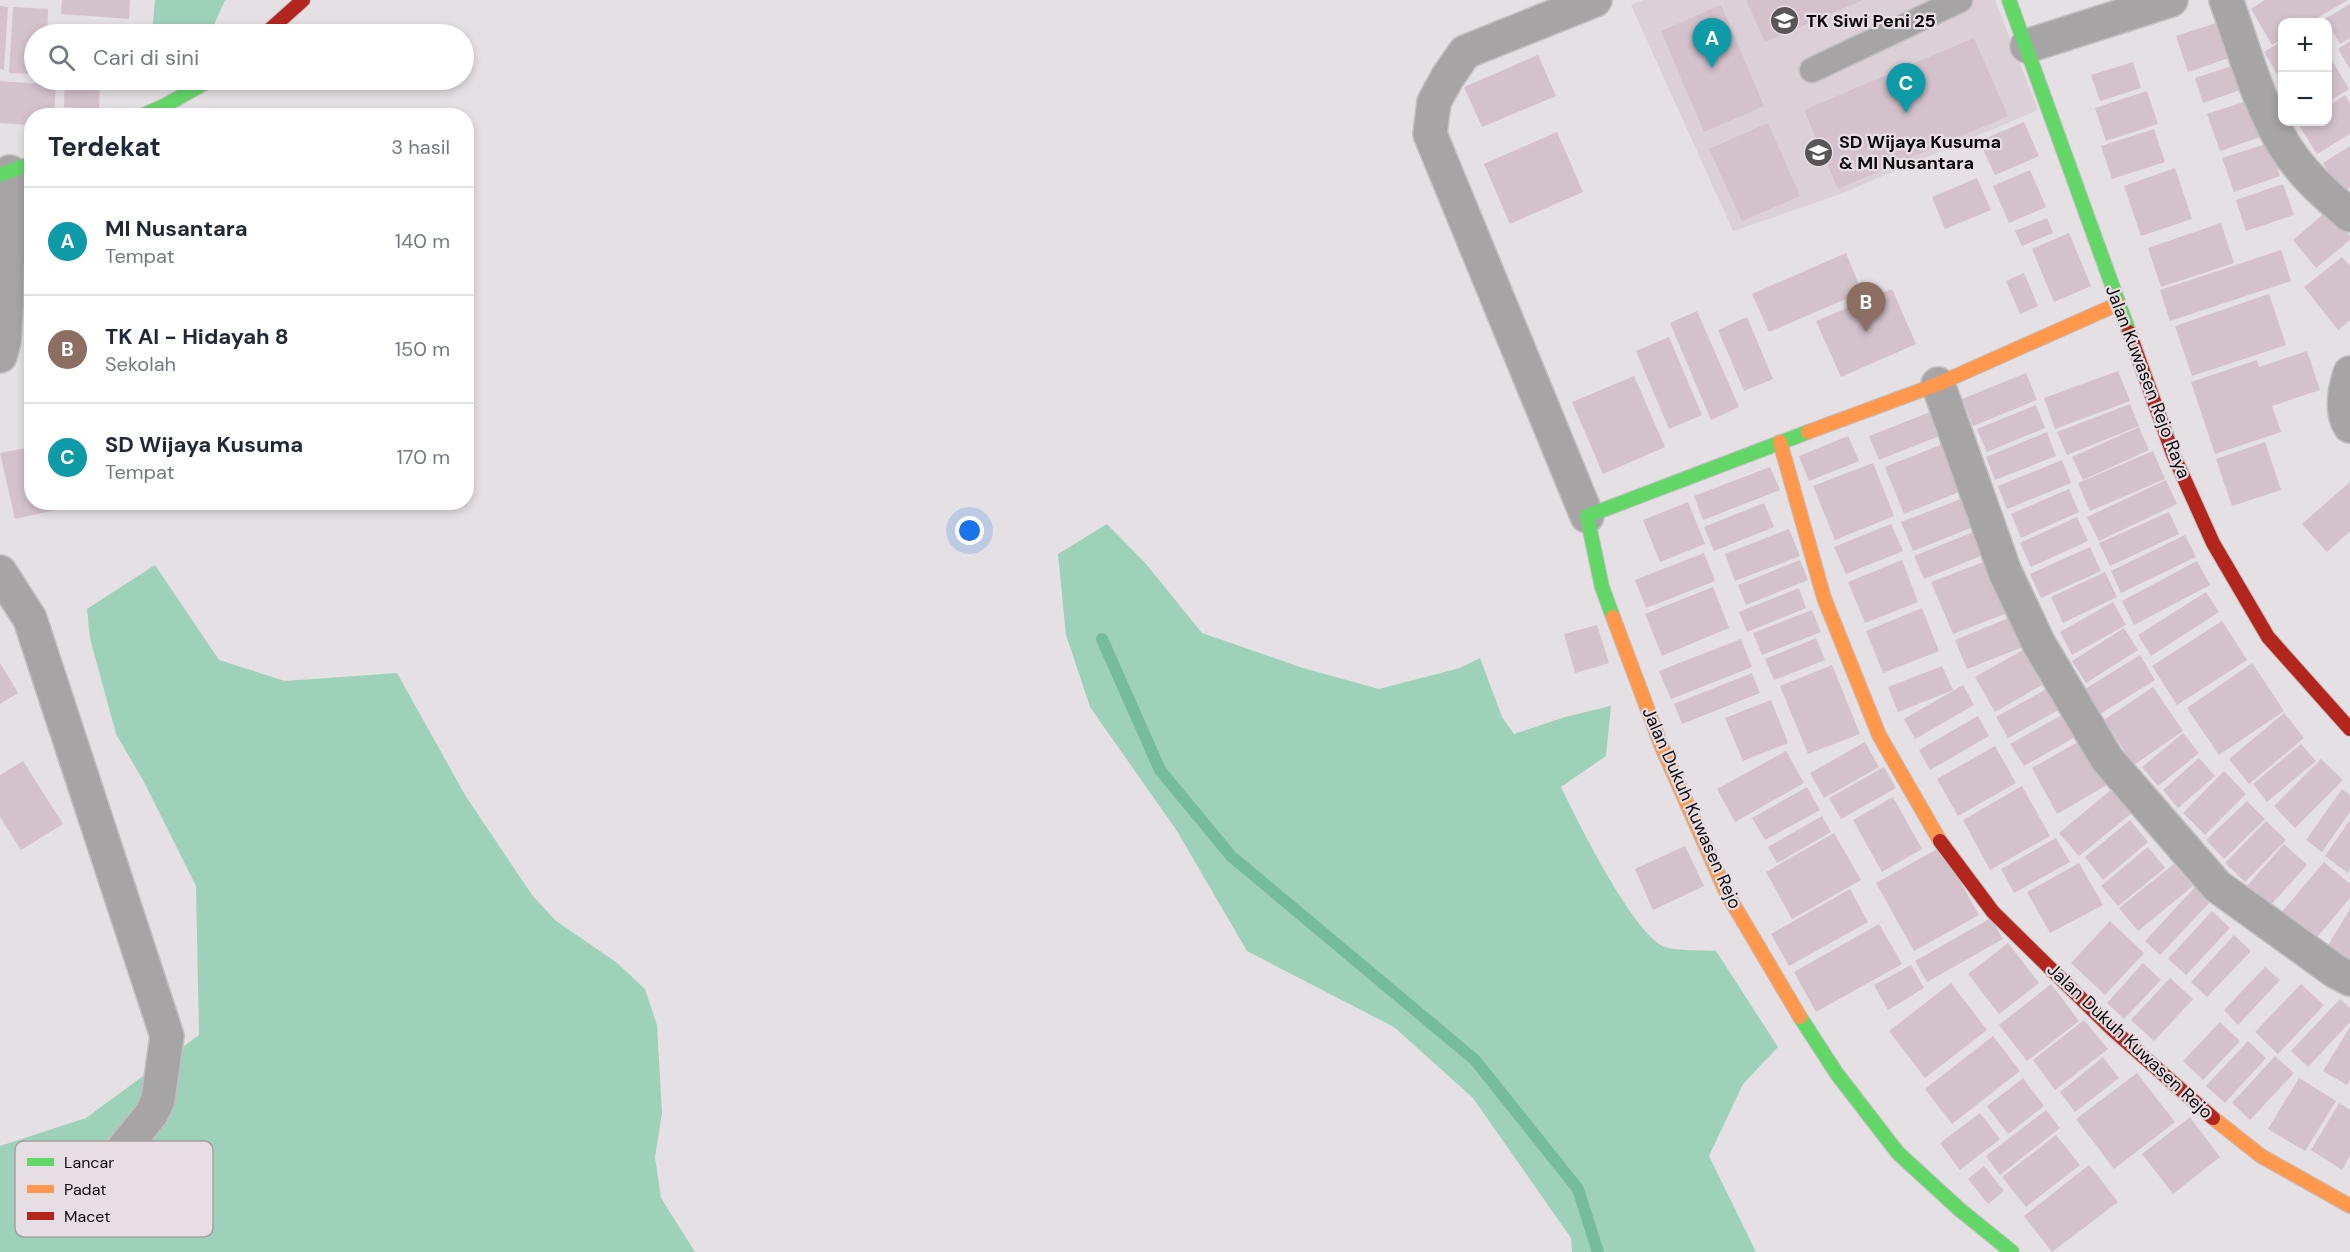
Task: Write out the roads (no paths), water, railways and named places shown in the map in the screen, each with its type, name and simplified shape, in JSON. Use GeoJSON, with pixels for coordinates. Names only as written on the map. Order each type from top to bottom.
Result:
{"type":"FeatureCollection","features":[{"type":"Feature","properties":{"kind":"street"},"geometry":{"type":"LineString","coordinates":[[276,24],[303,0]]}},
{"type":"Feature","properties":{"kind":"street"},"geometry":{"type":"LineString","coordinates":[[1595,0],[1465,52],[1434,102],[1430,134],[1587,516],[1938,384],[2118,304]]}},
{"type":"Feature","properties":{"kind":"street","name":"Jalan Kuwasen Rejo Raya"},"geometry":{"type":"LineString","coordinates":[[2009,0],[2173,454],[2212,543],[2268,637],[2350,729]]}},
{"type":"Feature","properties":{"kind":"street"},"geometry":{"type":"LineString","coordinates":[[2026,46],[2171,0]]}},
{"type":"Feature","properties":{"kind":"street"},"geometry":{"type":"LineString","coordinates":[[2226,0],[2265,109],[2285,146],[2319,189],[2350,215]]}},
{"type":"Feature","properties":{"kind":"street"},"geometry":{"type":"LineString","coordinates":[[158,108],[192,90]]}},
{"type":"Feature","properties":{"kind":"street"},"geometry":{"type":"LineString","coordinates":[[0,356],[4,341],[14,170]]}},
{"type":"Feature","properties":{"kind":"street"},"geometry":{"type":"LineString","coordinates":[[2350,373],[2344,407],[2350,426]]}},
{"type":"Feature","properties":{"kind":"street"},"geometry":{"type":"LineString","coordinates":[[1938,384],[2006,573],[2039,644],[2108,759],[2217,886],[2335,971],[2350,979]]}},
{"type":"Feature","properties":{"kind":"street","name":"Jalan Dukuh Kuwasen Rejo"},"geometry":{"type":"LineString","coordinates":[[1780,442],[1824,598],[1879,735],[1934,833],[1987,904],[2112,1029],[2220,1124],[2261,1156],[2350,1206]]}},
{"type":"Feature","properties":{"kind":"street","name":"Jalan Dukuh Kuwasen Rejo"},"geometry":{"type":"LineString","coordinates":[[1587,516],[1602,587],[1661,745],[1726,892],[1779,984],[1837,1074],[1898,1153],[1959,1209],[2012,1252]]}},
{"type":"Feature","properties":{"kind":"street"},"geometry":{"type":"LineString","coordinates":[[0,572],[30,619],[167,1036],[158,1100],[152,1113],[130,1141]]}},
{"type":"Feature","properties":{"kind":"lane"},"geometry":{"type":"LineString","coordinates":[[1812,70],[1960,0]]}},
{"type":"Feature","properties":{"kind":"waterway"},"geometry":{"type":"LineString","coordinates":[[1102,639],[1160,770],[1231,856],[1475,1060],[1578,1189],[1598,1252]]}},
{"type":"Feature","properties":{"kind":"place","name":"TK Siwi Peni 25"},"geometry":{"type":"Point","coordinates":[1785,21]}},
{"type":"Feature","properties":{"kind":"place","name":"MI Nusantara"},"geometry":{"type":"Point","coordinates":[1712,68]}},
{"type":"Feature","properties":{"kind":"place","name":"SD Wijaya Kusuma"},"geometry":{"type":"Point","coordinates":[1906,113]}},
{"type":"Feature","properties":{"kind":"place","name":"SD Wijaya Kusuma & MI Nusantara"},"geometry":{"type":"Point","coordinates":[1818,152]}},
{"type":"Feature","properties":{"kind":"place","name":"TK Al - Hidayah 8"},"geometry":{"type":"Point","coordinates":[1866,332]}}]}
